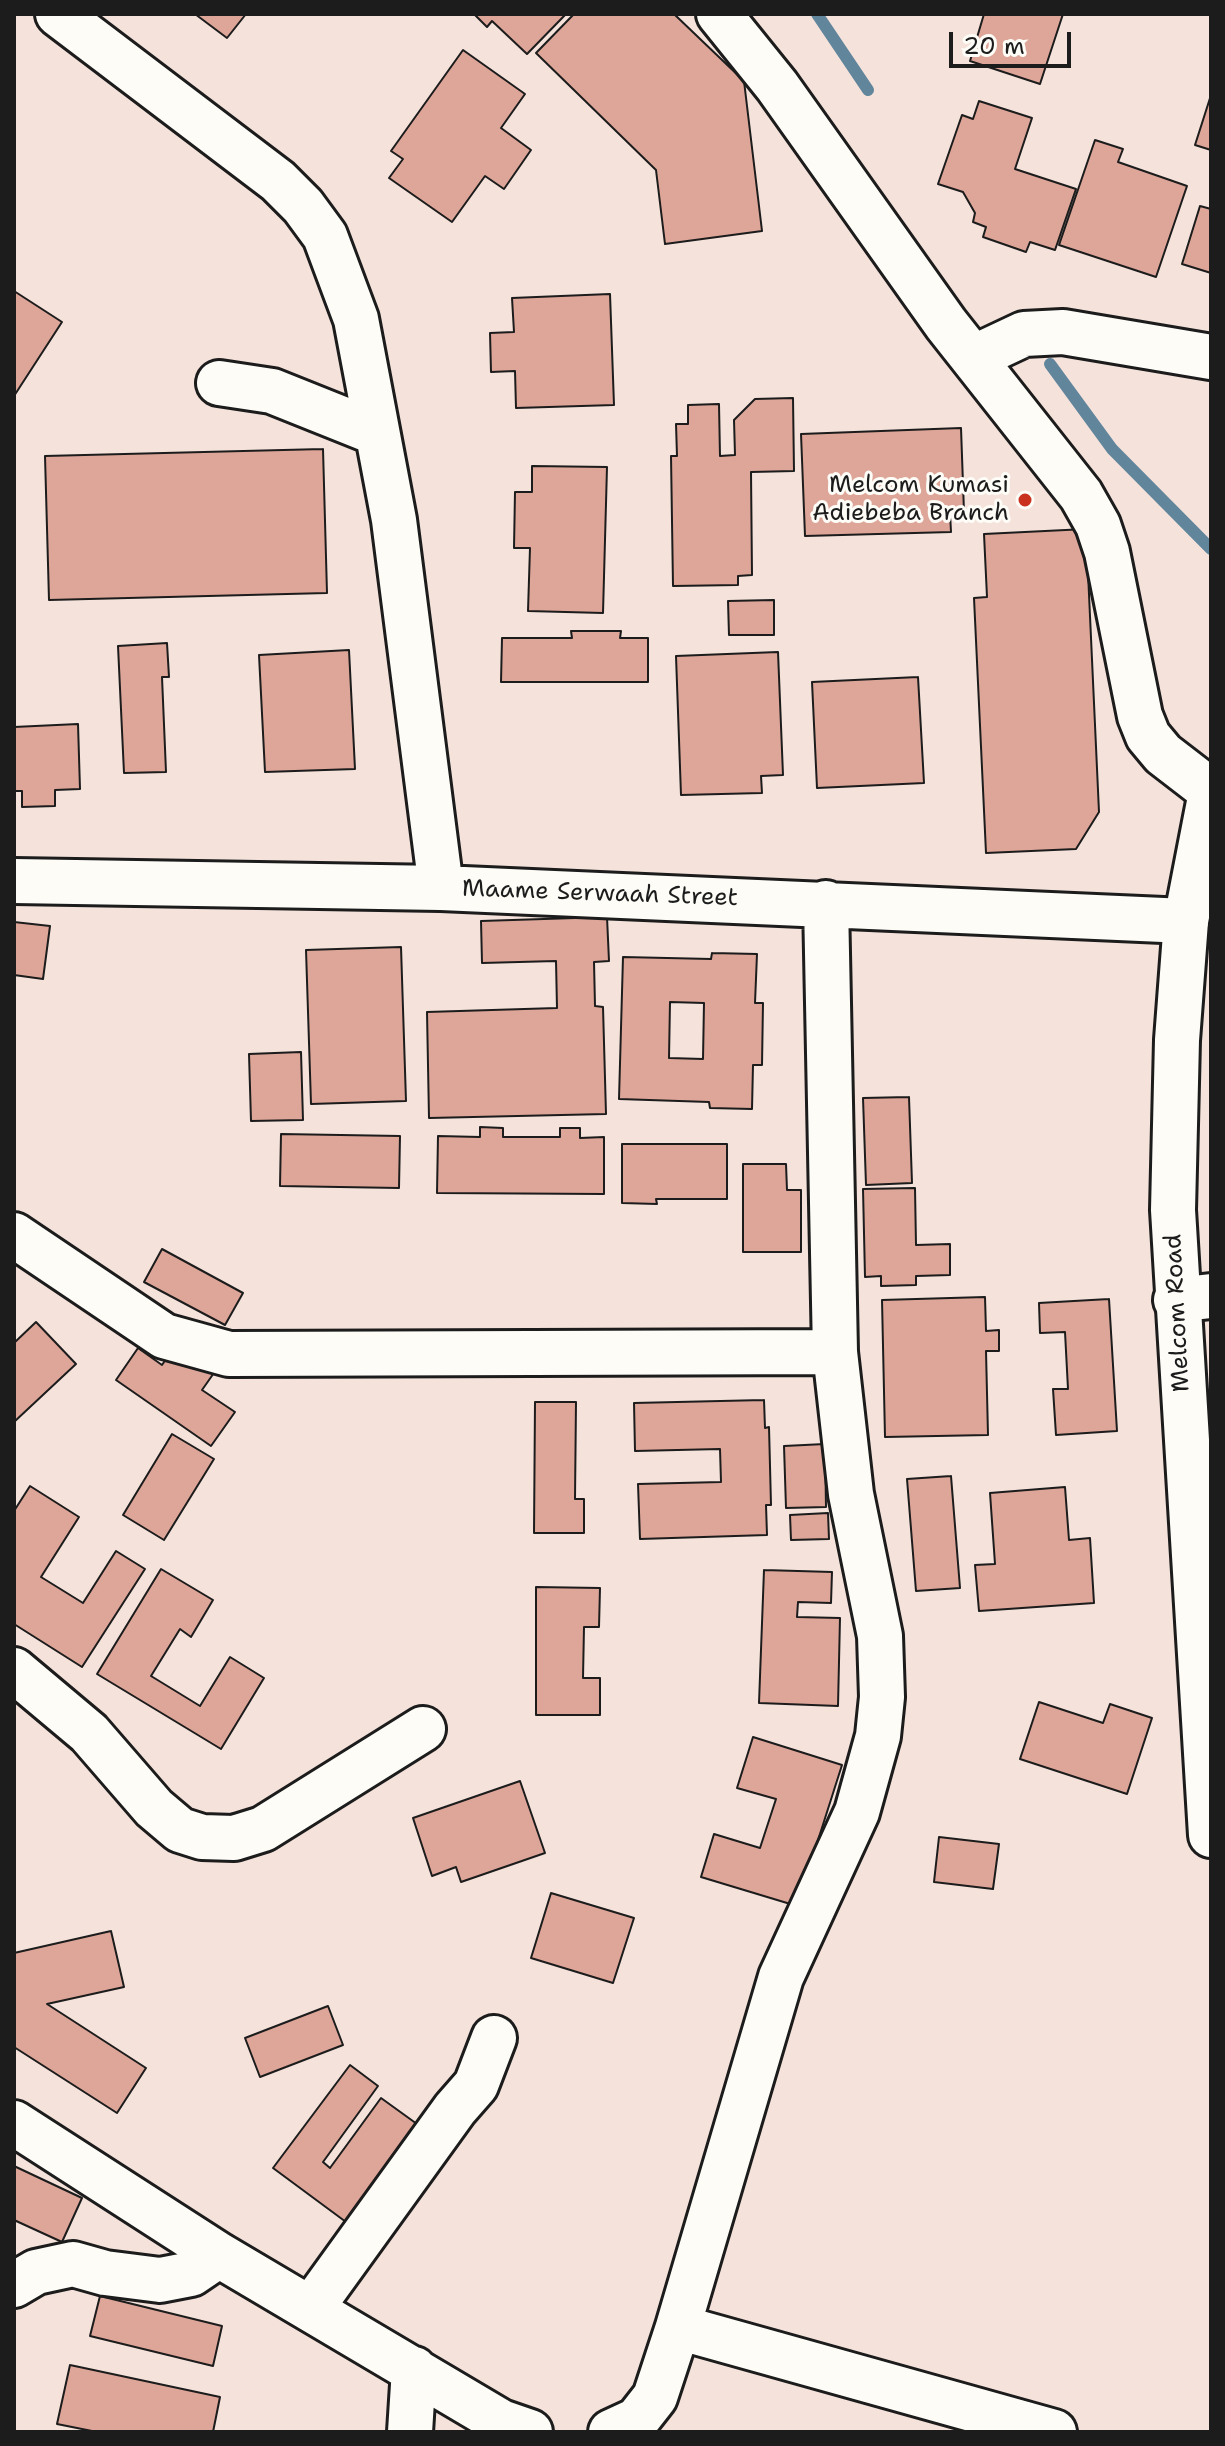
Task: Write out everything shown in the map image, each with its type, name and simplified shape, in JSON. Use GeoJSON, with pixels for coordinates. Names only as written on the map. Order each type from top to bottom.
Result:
{"type":"FeatureCollection","features":[{"type":"Feature","properties":{"kind":"street"},"geometry":{"type":"LineString","coordinates":[[58,14],[278,181],[303,206],[325,236],[356,319],[394,520],[441,888]]}},
{"type":"Feature","properties":{"kind":"street"},"geometry":{"type":"LineString","coordinates":[[733,19],[777,86],[973,358],[1081,495],[1098,525],[1148,736],[1163,754],[1211,791]]}},
{"type":"Feature","properties":{"kind":"street"},"geometry":{"type":"LineString","coordinates":[[973,358],[1024,334],[1052,332],[1211,357]]}},
{"type":"Feature","properties":{"kind":"street"},"geometry":{"type":"LineString","coordinates":[[219,383],[282,394],[377,433]]}},
{"type":"Feature","properties":{"kind":"street","name":"Melcom Road"},"geometry":{"type":"LineString","coordinates":[[1211,791],[1186,921],[1174,1122],[1193,1298],[1211,1835]]}},
{"type":"Feature","properties":{"kind":"street","name":"Maame Serwaah Street"},"geometry":{"type":"LineString","coordinates":[[14,881],[441,888],[1186,921]]}},
{"type":"Feature","properties":{"kind":"street"},"geometry":{"type":"LineString","coordinates":[[611,2432],[637,2420],[655,2397],[781,1977],[857,1812],[878,1736],[882,1697],[880,1636],[851,1494],[835,1352],[826,903]]}},
{"type":"Feature","properties":{"kind":"street"},"geometry":{"type":"LineString","coordinates":[[14,1235],[164,1336],[229,1354],[835,1352]]}},
{"type":"Feature","properties":{"kind":"street"},"geometry":{"type":"LineString","coordinates":[[14,1670],[89,1733],[154,1808],[180,1830],[202,1837],[234,1838],[263,1829],[423,1729]]}},
{"type":"Feature","properties":{"kind":"street"},"geometry":{"type":"LineString","coordinates":[[312,2307],[455,2109],[476,2085],[494,2038]]}},
{"type":"Feature","properties":{"kind":"street"},"geometry":{"type":"LineString","coordinates":[[14,2123],[219,2255],[312,2307],[501,2422],[530,2432]]}},
{"type":"Feature","properties":{"kind":"street"},"geometry":{"type":"LineString","coordinates":[[14,2285],[36,2272],[73,2264],[105,2273],[160,2280],[191,2274],[219,2255]]}},
{"type":"Feature","properties":{"kind":"street"},"geometry":{"type":"LineString","coordinates":[[678,2327],[1054,2432]]}},
{"type":"Feature","properties":{"kind":"street"},"geometry":{"type":"LineString","coordinates":[[410,2432],[414,2369]]}},
{"type":"Feature","properties":{"kind":"building"},"geometry":{"type":"Polygon","coordinates":[[[195,14],[246,14],[227,38],[195,14]]]}},
{"type":"Feature","properties":{"kind":"building"},"geometry":{"type":"Polygon","coordinates":[[[474,14],[566,14],[527,54],[492,21],[487,27],[474,14]]]}},
{"type":"Feature","properties":{"kind":"building"},"geometry":{"type":"Polygon","coordinates":[[[574,14],[674,14],[744,81],[762,231],[665,244],[656,170],[536,53],[574,14]]]}},
{"type":"Feature","properties":{"kind":"building"},"geometry":{"type":"Polygon","coordinates":[[[984,14],[1063,14],[1040,84],[970,61],[984,14]]]}},
{"type":"Feature","properties":{"kind":"building"},"geometry":{"type":"Polygon","coordinates":[[[463,50],[525,94],[501,128],[531,150],[504,189],[485,176],[452,222],[389,178],[403,159],[391,151],[463,50]]]}},
{"type":"Feature","properties":{"kind":"building"},"geometry":{"type":"Polygon","coordinates":[[[1211,95],[1211,150],[1195,145],[1211,95]]]}},
{"type":"Feature","properties":{"kind":"building"},"geometry":{"type":"Polygon","coordinates":[[[979,101],[1032,118],[1015,169],[1076,189],[1055,250],[1030,242],[1026,252],[983,237],[986,227],[973,222],[975,213],[963,192],[938,184],[962,115],[973,119],[979,101]]]}},
{"type":"Feature","properties":{"kind":"building"},"geometry":{"type":"Polygon","coordinates":[[[1095,140],[1123,149],[1118,162],[1187,186],[1156,277],[1059,245],[1095,140]]]}},
{"type":"Feature","properties":{"kind":"building"},"geometry":{"type":"Polygon","coordinates":[[[1200,206],[1211,209],[1211,273],[1182,264],[1200,206]]]}},
{"type":"Feature","properties":{"kind":"building"},"geometry":{"type":"Polygon","coordinates":[[[14,291],[62,322],[14,396],[14,291]]]}},
{"type":"Feature","properties":{"kind":"building"},"geometry":{"type":"Polygon","coordinates":[[[610,294],[614,405],[516,408],[515,371],[491,372],[490,333],[514,332],[512,298],[610,294]]]}},
{"type":"Feature","properties":{"kind":"building"},"geometry":{"type":"Polygon","coordinates":[[[793,398],[794,471],[751,472],[752,575],[738,576],[738,585],[673,586],[671,456],[677,456],[676,424],[688,424],[688,405],[719,404],[720,456],[735,455],[734,420],[755,399],[793,398]]]}},
{"type":"Feature","properties":{"kind":"building"},"geometry":{"type":"Polygon","coordinates":[[[961,428],[964,512],[950,513],[951,532],[805,536],[801,434],[961,428]]]}},
{"type":"Feature","properties":{"kind":"building"},"geometry":{"type":"Polygon","coordinates":[[[323,449],[327,593],[49,600],[45,456],[323,449]]]}},
{"type":"Feature","properties":{"kind":"building"},"geometry":{"type":"Polygon","coordinates":[[[532,466],[607,467],[603,613],[528,611],[530,548],[514,548],[515,492],[532,492],[532,466]]]}},
{"type":"Feature","properties":{"kind":"building"},"geometry":{"type":"Polygon","coordinates":[[[1086,529],[1099,812],[1076,849],[986,853],[974,598],[987,597],[984,534],[1086,529]]]}},
{"type":"Feature","properties":{"kind":"building"},"geometry":{"type":"Polygon","coordinates":[[[774,600],[774,635],[729,635],[728,601],[774,600]]]}},
{"type":"Feature","properties":{"kind":"building"},"geometry":{"type":"Polygon","coordinates":[[[571,631],[621,631],[620,638],[648,638],[648,682],[501,682],[502,638],[572,638],[571,631]]]}},
{"type":"Feature","properties":{"kind":"building"},"geometry":{"type":"Polygon","coordinates":[[[167,643],[169,677],[162,677],[166,772],[124,773],[118,646],[167,643]]]}},
{"type":"Feature","properties":{"kind":"building"},"geometry":{"type":"Polygon","coordinates":[[[349,650],[355,769],[265,772],[259,655],[349,650]]]}},
{"type":"Feature","properties":{"kind":"building"},"geometry":{"type":"Polygon","coordinates":[[[778,652],[783,775],[761,776],[762,793],[681,795],[676,656],[778,652]]]}},
{"type":"Feature","properties":{"kind":"building"},"geometry":{"type":"Polygon","coordinates":[[[918,677],[924,783],[817,788],[812,682],[918,677]]]}},
{"type":"Feature","properties":{"kind":"building"},"geometry":{"type":"Polygon","coordinates":[[[78,724],[80,789],[55,790],[55,806],[22,807],[22,791],[14,791],[14,727],[78,724]]]}},
{"type":"Feature","properties":{"kind":"building"},"geometry":{"type":"Polygon","coordinates":[[[607,917],[609,961],[594,962],[595,1006],[603,1007],[606,1114],[429,1118],[427,1012],[557,1008],[556,961],[482,963],[481,921],[607,917]]]}},
{"type":"Feature","properties":{"kind":"building"},"geometry":{"type":"Polygon","coordinates":[[[14,922],[50,926],[43,979],[14,975],[14,922]]]}},
{"type":"Feature","properties":{"kind":"building"},"geometry":{"type":"Polygon","coordinates":[[[401,947],[406,1101],[311,1104],[306,950],[401,947]]]}},
{"type":"Feature","properties":{"kind":"building"},"geometry":{"type":"Polygon","coordinates":[[[712,953],[757,954],[755,1003],[763,1003],[762,1065],[753,1065],[752,1109],[710,1108],[709,1102],[619,1099],[623,957],[711,959],[712,953]],[[670,1002],[669,1058],[703,1059],[704,1003],[670,1002]]]}},
{"type":"Feature","properties":{"kind":"building"},"geometry":{"type":"Polygon","coordinates":[[[301,1052],[303,1120],[251,1121],[249,1054],[301,1052]]]}},
{"type":"Feature","properties":{"kind":"building"},"geometry":{"type":"Polygon","coordinates":[[[909,1097],[912,1183],[866,1185],[863,1098],[909,1097]]]}},
{"type":"Feature","properties":{"kind":"building"},"geometry":{"type":"Polygon","coordinates":[[[480,1127],[503,1128],[503,1137],[560,1137],[560,1128],[580,1128],[580,1138],[604,1137],[604,1194],[437,1193],[438,1136],[480,1137],[480,1127]]]}},
{"type":"Feature","properties":{"kind":"building"},"geometry":{"type":"Polygon","coordinates":[[[281,1134],[400,1136],[399,1188],[280,1186],[281,1134]]]}},
{"type":"Feature","properties":{"kind":"building"},"geometry":{"type":"Polygon","coordinates":[[[622,1144],[727,1144],[727,1199],[656,1199],[657,1204],[622,1203],[622,1144]]]}},
{"type":"Feature","properties":{"kind":"building"},"geometry":{"type":"Polygon","coordinates":[[[743,1164],[786,1164],[787,1190],[801,1190],[801,1252],[743,1252],[743,1164]]]}},
{"type":"Feature","properties":{"kind":"building"},"geometry":{"type":"Polygon","coordinates":[[[915,1188],[916,1245],[950,1244],[950,1275],[916,1276],[916,1285],[881,1286],[881,1276],[865,1277],[863,1189],[915,1188]]]}},
{"type":"Feature","properties":{"kind":"building"},"geometry":{"type":"Polygon","coordinates":[[[162,1249],[243,1293],[225,1325],[144,1282],[162,1249]]]}},
{"type":"Feature","properties":{"kind":"building"},"geometry":{"type":"Polygon","coordinates":[[[985,1297],[986,1331],[999,1330],[999,1351],[986,1351],[988,1435],[885,1437],[882,1300],[985,1297]]]}},
{"type":"Feature","properties":{"kind":"building"},"geometry":{"type":"Polygon","coordinates":[[[1109,1299],[1117,1431],[1056,1435],[1053,1389],[1068,1389],[1065,1332],[1040,1333],[1039,1303],[1109,1299]]]}},
{"type":"Feature","properties":{"kind":"building"},"geometry":{"type":"Polygon","coordinates":[[[36,1322],[76,1364],[14,1422],[14,1343],[36,1322]]]}},
{"type":"Feature","properties":{"kind":"building"},"geometry":{"type":"Polygon","coordinates":[[[177,1343],[216,1370],[202,1390],[235,1412],[211,1446],[116,1380],[138,1348],[162,1365],[177,1343]]]}},
{"type":"Feature","properties":{"kind":"building"},"geometry":{"type":"Polygon","coordinates":[[[764,1400],[765,1428],[769,1427],[771,1505],[766,1505],[767,1535],[640,1539],[638,1484],[721,1482],[720,1449],[635,1451],[634,1403],[764,1400]]]}},
{"type":"Feature","properties":{"kind":"building"},"geometry":{"type":"Polygon","coordinates":[[[535,1402],[576,1402],[575,1499],[584,1499],[584,1533],[534,1533],[535,1402]]]}},
{"type":"Feature","properties":{"kind":"building"},"geometry":{"type":"Polygon","coordinates":[[[172,1434],[214,1459],[164,1540],[123,1515],[172,1434]]]}},
{"type":"Feature","properties":{"kind":"building"},"geometry":{"type":"Polygon","coordinates":[[[825,1444],[826,1507],[786,1508],[784,1446],[825,1444]]]}},
{"type":"Feature","properties":{"kind":"building"},"geometry":{"type":"Polygon","coordinates":[[[951,1476],[960,1588],[916,1591],[907,1479],[951,1476]]]}},
{"type":"Feature","properties":{"kind":"building"},"geometry":{"type":"Polygon","coordinates":[[[30,1486],[79,1517],[41,1577],[83,1603],[116,1551],[145,1569],[82,1667],[14,1624],[14,1511],[30,1486]]]}},
{"type":"Feature","properties":{"kind":"building"},"geometry":{"type":"Polygon","coordinates":[[[1065,1487],[1069,1540],[1090,1538],[1094,1603],[979,1611],[975,1565],[995,1564],[990,1493],[1065,1487]]]}},
{"type":"Feature","properties":{"kind":"building"},"geometry":{"type":"Polygon","coordinates":[[[828,1513],[829,1539],[791,1540],[790,1515],[828,1513]]]}},
{"type":"Feature","properties":{"kind":"building"},"geometry":{"type":"Polygon","coordinates":[[[161,1569],[213,1600],[191,1637],[180,1629],[151,1676],[200,1706],[230,1657],[264,1678],[221,1749],[97,1674],[161,1569]]]}},
{"type":"Feature","properties":{"kind":"building"},"geometry":{"type":"Polygon","coordinates":[[[764,1570],[832,1572],[831,1603],[798,1602],[797,1617],[840,1618],[838,1706],[759,1703],[764,1570]]]}},
{"type":"Feature","properties":{"kind":"building"},"geometry":{"type":"Polygon","coordinates":[[[536,1587],[600,1588],[599,1627],[584,1627],[583,1678],[600,1678],[600,1715],[536,1715],[536,1587]]]}},
{"type":"Feature","properties":{"kind":"building"},"geometry":{"type":"Polygon","coordinates":[[[1039,1702],[1103,1723],[1110,1704],[1152,1718],[1127,1794],[1020,1759],[1039,1702]]]}},
{"type":"Feature","properties":{"kind":"building"},"geometry":{"type":"Polygon","coordinates":[[[753,1737],[842,1765],[797,1906],[701,1877],[714,1834],[760,1848],[776,1799],[737,1788],[753,1737]]]}},
{"type":"Feature","properties":{"kind":"building"},"geometry":{"type":"Polygon","coordinates":[[[520,1781],[545,1853],[461,1882],[456,1867],[432,1876],[413,1818],[520,1781]]]}},
{"type":"Feature","properties":{"kind":"building"},"geometry":{"type":"Polygon","coordinates":[[[939,1837],[999,1844],[993,1889],[934,1882],[939,1837]]]}},
{"type":"Feature","properties":{"kind":"building"},"geometry":{"type":"Polygon","coordinates":[[[551,1893],[634,1918],[613,1983],[531,1958],[551,1893]]]}},
{"type":"Feature","properties":{"kind":"building"},"geometry":{"type":"Polygon","coordinates":[[[111,1931],[124,1987],[47,2004],[146,2068],[117,2113],[14,2047],[14,1953],[111,1931]]]}},
{"type":"Feature","properties":{"kind":"building"},"geometry":{"type":"Polygon","coordinates":[[[328,2006],[343,2045],[260,2077],[245,2038],[328,2006]]]}},
{"type":"Feature","properties":{"kind":"building"},"geometry":{"type":"Polygon","coordinates":[[[350,2065],[378,2086],[323,2162],[330,2168],[381,2098],[417,2124],[346,2222],[273,2168],[350,2065]]]}},
{"type":"Feature","properties":{"kind":"building"},"geometry":{"type":"Polygon","coordinates":[[[14,2166],[82,2198],[62,2242],[14,2220],[14,2166]]]}},
{"type":"Feature","properties":{"kind":"building"},"geometry":{"type":"Polygon","coordinates":[[[100,2296],[222,2326],[213,2366],[90,2336],[100,2296]]]}},
{"type":"Feature","properties":{"kind":"building"},"geometry":{"type":"Polygon","coordinates":[[[70,2365],[220,2397],[213,2432],[97,2432],[57,2424],[70,2365]]]}},
{"type":"Feature","properties":{"kind":"waterway"},"geometry":{"type":"LineString","coordinates":[[817,14],[868,90]]}},
{"type":"Feature","properties":{"kind":"waterway"},"geometry":{"type":"LineString","coordinates":[[1050,364],[1112,449],[1211,549]]}},
{"type":"Feature","properties":{"kind":"place","name":"Melcom Kumasi Adiebeba Branch"},"geometry":{"type":"Point","coordinates":[1025,500]}}]}
